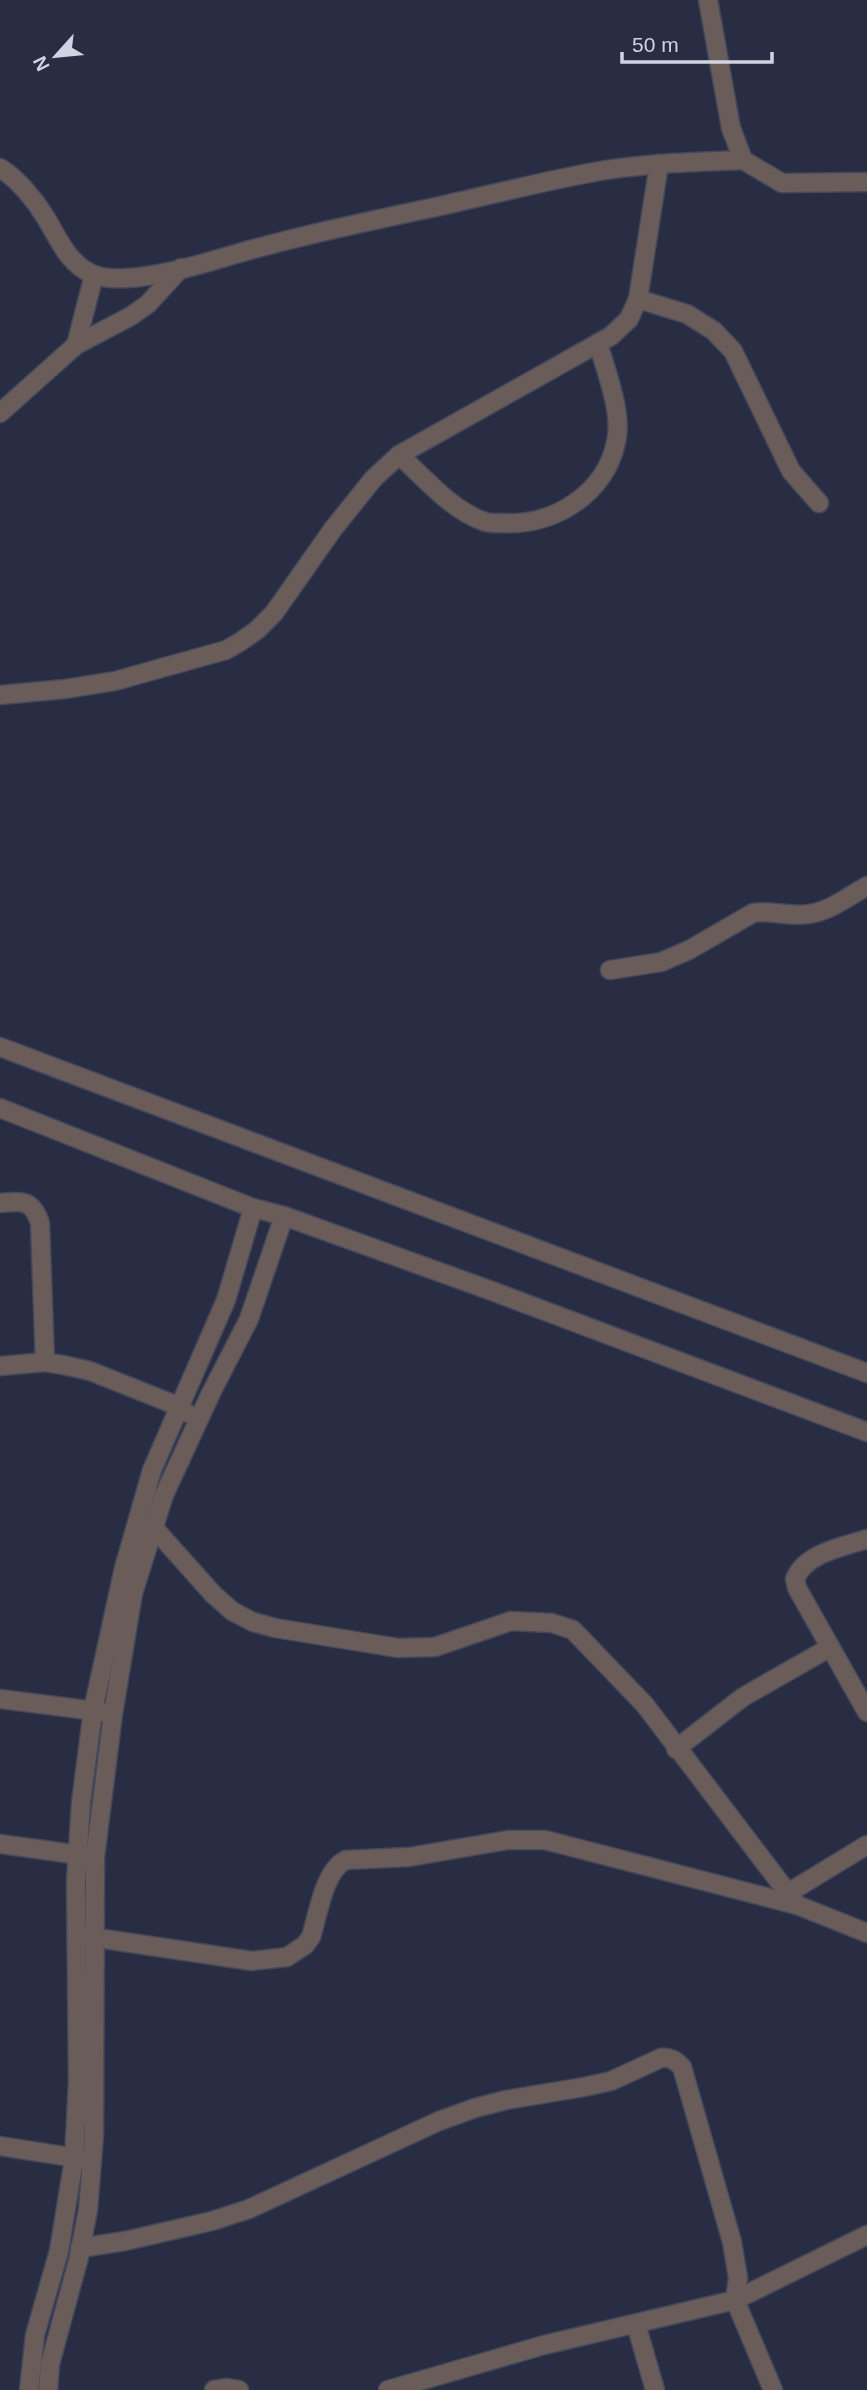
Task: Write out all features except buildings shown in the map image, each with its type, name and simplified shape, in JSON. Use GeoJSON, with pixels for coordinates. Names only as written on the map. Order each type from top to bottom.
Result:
{"type":"FeatureCollection","features":[{"type":"Feature","properties":{"kind":"street"},"geometry":{"type":"LineString","coordinates":[[708,0],[731,128],[743,160]]}},
{"type":"Feature","properties":{"kind":"street"},"geometry":{"type":"LineString","coordinates":[[0,167],[22,186],[76,264],[94,275],[114,280],[181,268],[373,220],[606,170],[659,164],[743,160],[782,183],[867,182]]}},
{"type":"Feature","properties":{"kind":"street"},"geometry":{"type":"LineString","coordinates":[[0,695],[115,681],[226,650],[257,630],[274,613],[333,529],[374,478],[399,455],[598,343],[629,318],[638,299],[659,164]]}},
{"type":"Feature","properties":{"kind":"street"},"geometry":{"type":"LineString","coordinates":[[0,414],[76,345],[148,304],[181,268]]}},
{"type":"Feature","properties":{"kind":"street"},"geometry":{"type":"LineString","coordinates":[[76,345],[94,275]]}},
{"type":"Feature","properties":{"kind":"street"},"geometry":{"type":"LineString","coordinates":[[638,299],[687,314],[714,331],[733,351],[791,471],[819,503]]}},
{"type":"Feature","properties":{"kind":"street"},"geometry":{"type":"LineString","coordinates":[[399,455],[455,505],[484,522],[516,524],[540,520],[568,507],[589,493],[606,471],[617,441],[615,408],[598,343]]}},
{"type":"Feature","properties":{"kind":"street"},"geometry":{"type":"LineString","coordinates":[[610,970],[668,959],[753,913],[763,911],[805,915],[818,912],[867,886]]}},
{"type":"Feature","properties":{"kind":"street"},"geometry":{"type":"LineString","coordinates":[[0,1046],[867,1373]]}},
{"type":"Feature","properties":{"kind":"street"},"geometry":{"type":"LineString","coordinates":[[0,1108],[253,1208],[284,1216],[492,1291],[867,1432]]}},
{"type":"Feature","properties":{"kind":"street"},"geometry":{"type":"LineString","coordinates":[[0,1203],[24,1202],[36,1211],[40,1223],[45,1362]]}},
{"type":"Feature","properties":{"kind":"street"},"geometry":{"type":"LineString","coordinates":[[48,2390],[50,2364],[88,2210],[78,2082],[86,1937],[86,1856],[81,1803],[93,1710],[124,1568],[152,1470],[223,1306],[253,1208]]}},
{"type":"Feature","properties":{"kind":"street"},"geometry":{"type":"LineString","coordinates":[[86,1856],[133,1593],[164,1495],[249,1320],[284,1216]]}},
{"type":"Feature","properties":{"kind":"street"},"geometry":{"type":"LineString","coordinates":[[223,1306],[249,1320]]}},
{"type":"Feature","properties":{"kind":"street"},"geometry":{"type":"LineString","coordinates":[[0,1366],[45,1362],[90,1371],[178,1406],[199,1421]]}},
{"type":"Feature","properties":{"kind":"street"},"geometry":{"type":"LineString","coordinates":[[154,1528],[232,1611],[253,1622],[275,1628],[398,1648],[435,1647],[512,1621],[564,1626],[582,1638],[645,1706],[792,1899]]}},
{"type":"Feature","properties":{"kind":"street"},"geometry":{"type":"LineString","coordinates":[[867,1539],[814,1558],[803,1565],[795,1578],[797,1588],[829,1648],[867,1712]]}},
{"type":"Feature","properties":{"kind":"street"},"geometry":{"type":"LineString","coordinates":[[676,1749],[743,1697],[829,1648]]}},
{"type":"Feature","properties":{"kind":"street"},"geometry":{"type":"LineString","coordinates":[[0,1699],[113,1714]]}},
{"type":"Feature","properties":{"kind":"street"},"geometry":{"type":"LineString","coordinates":[[86,1937],[251,1961],[287,1957],[305,1945],[311,1937],[328,1879],[337,1864],[346,1860],[409,1857],[508,1840],[545,1840],[792,1899],[867,1933]]}},
{"type":"Feature","properties":{"kind":"street"},"geometry":{"type":"LineString","coordinates":[[0,1844],[86,1856]]}},
{"type":"Feature","properties":{"kind":"street"},"geometry":{"type":"LineString","coordinates":[[792,1899],[867,1845]]}},
{"type":"Feature","properties":{"kind":"street"},"geometry":{"type":"LineString","coordinates":[[80,2248],[125,2241],[212,2221],[248,2209],[439,2121],[475,2108],[611,2081],[668,2057],[676,2060],[682,2067],[732,2242],[738,2278],[735,2300],[773,2390]]}},
{"type":"Feature","properties":{"kind":"street"},"geometry":{"type":"LineString","coordinates":[[0,2146],[83,2159]]}},
{"type":"Feature","properties":{"kind":"street"},"geometry":{"type":"LineString","coordinates":[[29,2390],[35,2335],[83,2159]]}},
{"type":"Feature","properties":{"kind":"street"},"geometry":{"type":"LineString","coordinates":[[388,2390],[544,2345],[735,2300],[867,2235]]}},
{"type":"Feature","properties":{"kind":"street"},"geometry":{"type":"LineString","coordinates":[[636,2324],[655,2390]]}},
{"type":"Feature","properties":{"kind":"street"},"geometry":{"type":"LineString","coordinates":[[214,2390],[239,2390]]}}]}
